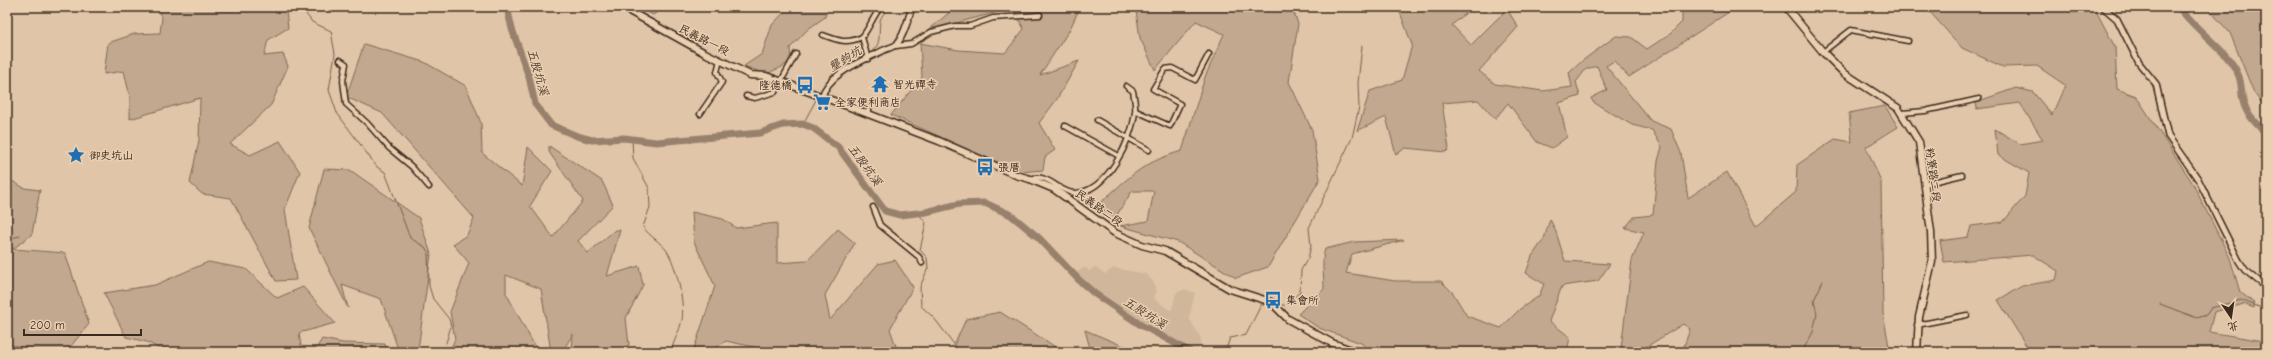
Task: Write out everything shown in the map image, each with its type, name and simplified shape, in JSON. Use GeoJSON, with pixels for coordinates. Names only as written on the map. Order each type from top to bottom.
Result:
{"type":"FeatureCollection","features":[{"type":"Feature","properties":{"kind":"main road","name":"民義路一段"},"geometry":{"type":"LineString","coordinates":[[622,7],[750,75],[766,76],[781,81]]}},
{"type":"Feature","properties":{"kind":"main road","name":"粉寮路二段"},"geometry":{"type":"LineString","coordinates":[[1786,7],[1822,52],[1844,73],[1902,113],[1919,142],[1931,232],[1932,262],[1917,325],[1917,352]]}},
{"type":"Feature","properties":{"kind":"main road","name":"民義路二段"},"geometry":{"type":"LineString","coordinates":[[781,81],[869,114],[1016,175],[1054,189],[1115,233],[1142,245],[1166,251],[1230,289],[1262,298],[1275,306],[1288,319],[1332,343],[1357,352]]}},
{"type":"Feature","properties":{"kind":"street"},"geometry":{"type":"LineString","coordinates":[[823,35],[842,42],[851,42],[862,36],[871,27],[875,14],[881,7]]}},
{"type":"Feature","properties":{"kind":"street"},"geometry":{"type":"LineString","coordinates":[[896,46],[907,23],[912,7]]}},
{"type":"Feature","properties":{"kind":"street"},"geometry":{"type":"LineString","coordinates":[[2103,7],[2117,19],[2139,63],[2156,84],[2168,136],[2198,178],[2239,261],[2245,270],[2266,287]]}},
{"type":"Feature","properties":{"kind":"street"},"geometry":{"type":"LineString","coordinates":[[819,96],[829,83],[867,56],[896,46],[911,44],[931,32],[955,26],[970,26],[993,18],[1040,15]]}},
{"type":"Feature","properties":{"kind":"street"},"geometry":{"type":"LineString","coordinates":[[1822,52],[1852,30],[1908,41]]}},
{"type":"Feature","properties":{"kind":"street"},"geometry":{"type":"LineString","coordinates":[[862,36],[867,56]]}},
{"type":"Feature","properties":{"kind":"street"},"geometry":{"type":"LineString","coordinates":[[746,96],[755,98],[775,92],[796,54]]}},
{"type":"Feature","properties":{"kind":"street"},"geometry":{"type":"LineString","coordinates":[[1136,111],[1170,126],[1180,104],[1153,89],[1165,69],[1172,68],[1195,80],[1209,54]]}},
{"type":"Feature","properties":{"kind":"street"},"geometry":{"type":"LineString","coordinates":[[340,60],[346,64],[343,81],[346,104],[367,122],[389,148],[412,167],[429,187]]}},
{"type":"Feature","properties":{"kind":"street"},"geometry":{"type":"LineString","coordinates":[[700,114],[722,82],[717,72],[720,60]]}},
{"type":"Feature","properties":{"kind":"street"},"geometry":{"type":"LineString","coordinates":[[1030,179],[1042,177],[1073,193],[1089,191],[1112,170],[1128,138],[1136,111],[1133,91],[1126,86]]}},
{"type":"Feature","properties":{"kind":"street"},"geometry":{"type":"LineString","coordinates":[[1902,113],[1925,111],[1979,99]]}},
{"type":"Feature","properties":{"kind":"street"},"geometry":{"type":"LineString","coordinates":[[869,106],[869,114]]}},
{"type":"Feature","properties":{"kind":"street"},"geometry":{"type":"LineString","coordinates":[[1098,120],[1149,150]]}},
{"type":"Feature","properties":{"kind":"street"},"geometry":{"type":"LineString","coordinates":[[1065,126],[1119,156]]}},
{"type":"Feature","properties":{"kind":"street"},"geometry":{"type":"LineString","coordinates":[[1924,184],[1962,175]]}},
{"type":"Feature","properties":{"kind":"street"},"geometry":{"type":"LineString","coordinates":[[873,207],[880,225],[919,257],[922,263]]}},
{"type":"Feature","properties":{"kind":"street"},"geometry":{"type":"LineString","coordinates":[[1917,325],[1967,316]]}},
{"type":"Feature","properties":{"kind":"shaded area"},"geometry":{"type":"Polygon","coordinates":[[[156,7],[277,7],[286,11],[288,28],[268,40],[264,56],[283,54],[288,66],[271,105],[230,144],[250,155],[280,141],[300,172],[285,209],[296,280],[276,281],[231,198],[202,194],[190,183],[199,140],[200,98],[130,119],[130,97],[124,71],[104,74],[108,43],[134,34],[160,33],[162,18],[156,7]]]}},
{"type":"Feature","properties":{"kind":"shaded area"},"geometry":{"type":"Polygon","coordinates":[[[639,7],[665,7],[653,15],[639,7]]]}},
{"type":"Feature","properties":{"kind":"shaded area"},"geometry":{"type":"Polygon","coordinates":[[[789,7],[828,7],[825,17],[808,29],[790,48],[790,59],[785,65],[766,74],[744,66],[762,54],[772,25],[789,7]]]}},
{"type":"Feature","properties":{"kind":"shaded area"},"geometry":{"type":"Polygon","coordinates":[[[952,7],[1080,7],[1070,29],[1040,75],[1079,61],[1057,99],[1039,123],[1055,150],[1045,157],[1043,170],[1020,172],[891,115],[922,77],[920,43],[958,50],[1005,53],[1024,29],[1013,8],[941,27],[924,34],[952,10],[952,7]]]}},
{"type":"Feature","properties":{"kind":"shaded area"},"geometry":{"type":"Polygon","coordinates":[[[1139,7],[1292,7],[1298,24],[1289,82],[1312,130],[1320,179],[1268,267],[1236,278],[1178,242],[1120,226],[1148,221],[1154,191],[1132,191],[1115,218],[1097,206],[1145,166],[1168,155],[1182,151],[1205,77],[1224,34],[1196,21],[1155,70],[1140,38],[1136,10],[1139,7]]]}},
{"type":"Feature","properties":{"kind":"shaded area"},"geometry":{"type":"Polygon","coordinates":[[[1398,7],[1473,7],[1452,25],[1471,45],[1507,9],[1518,27],[1479,71],[1495,84],[1543,91],[1572,87],[1569,73],[1582,61],[1616,36],[1631,37],[1647,49],[1670,34],[1682,22],[1682,7],[1730,7],[1732,10],[1629,77],[1614,61],[1606,66],[1651,121],[1671,129],[1681,153],[1688,198],[1727,172],[1756,226],[1796,192],[1797,165],[1835,139],[1852,142],[1849,113],[1885,106],[1898,127],[1866,147],[1881,181],[1883,313],[1890,352],[1682,352],[1690,329],[1683,324],[1638,352],[1623,352],[1621,348],[1632,260],[1644,232],[1625,228],[1634,217],[1653,215],[1658,161],[1662,147],[1652,130],[1632,125],[1593,102],[1591,98],[1607,90],[1597,66],[1586,69],[1576,82],[1580,96],[1559,103],[1567,137],[1552,148],[1537,142],[1508,103],[1495,119],[1478,100],[1442,103],[1449,149],[1446,152],[1405,148],[1396,155],[1386,117],[1357,131],[1370,91],[1402,80],[1412,45],[1398,7]]]}},
{"type":"Feature","properties":{"kind":"shaded area"},"geometry":{"type":"Polygon","coordinates":[[[1899,7],[2092,7],[2095,9],[2115,47],[2117,89],[2136,96],[2192,182],[2230,258],[2240,292],[2254,303],[2254,308],[2244,304],[2214,312],[2209,332],[2263,341],[2265,352],[2030,352],[1998,300],[2022,286],[2056,280],[2058,271],[2033,255],[1944,262],[1940,241],[1968,237],[1971,226],[2003,222],[2025,196],[2029,173],[1998,155],[1995,129],[2020,144],[2043,140],[2020,103],[1977,109],[1976,102],[2016,88],[2033,92],[2052,115],[2065,85],[2037,66],[2003,67],[1962,48],[1930,12],[1899,7]]]}},
{"type":"Feature","properties":{"kind":"shaded area"},"geometry":{"type":"Polygon","coordinates":[[[2207,7],[2266,7],[2266,109],[2254,93],[2230,33],[2207,7]]]}},
{"type":"Feature","properties":{"kind":"shaded area"},"geometry":{"type":"Polygon","coordinates":[[[364,44],[424,62],[466,86],[481,123],[482,153],[522,186],[528,147],[552,171],[530,206],[553,237],[583,201],[549,152],[549,146],[602,181],[613,205],[578,241],[588,253],[615,230],[620,230],[607,276],[639,266],[643,285],[626,318],[629,345],[614,352],[572,352],[573,334],[562,352],[551,352],[541,289],[506,275],[506,293],[538,352],[449,352],[455,339],[450,312],[469,263],[453,244],[467,235],[474,218],[382,113],[346,97],[364,44]]]}},
{"type":"Feature","properties":{"kind":"shaded area"},"geometry":{"type":"Polygon","coordinates":[[[324,169],[350,170],[419,218],[431,254],[418,350],[414,352],[399,352],[381,299],[342,285],[348,308],[309,228],[324,169]]]}},
{"type":"Feature","properties":{"kind":"shaded area"},"geometry":{"type":"Polygon","coordinates":[[[7,178],[24,188],[40,190],[32,234],[13,249],[65,253],[89,324],[66,352],[45,352],[7,344],[7,178]]]}},
{"type":"Feature","properties":{"kind":"shaded area"},"geometry":{"type":"Polygon","coordinates":[[[692,212],[723,219],[736,228],[777,223],[777,263],[807,261],[838,229],[855,243],[825,295],[830,320],[878,264],[895,260],[913,287],[890,329],[898,352],[777,352],[726,341],[709,352],[693,352],[715,286],[694,242],[692,212]]]}},
{"type":"Feature","properties":{"kind":"shaded area"},"geometry":{"type":"Polygon","coordinates":[[[1550,219],[1556,232],[1565,261],[1610,264],[1598,281],[1562,286],[1549,321],[1570,337],[1567,352],[1372,352],[1361,343],[1319,328],[1298,314],[1324,289],[1323,263],[1325,249],[1354,242],[1404,240],[1352,254],[1346,273],[1395,281],[1441,281],[1453,293],[1467,316],[1501,328],[1520,309],[1539,296],[1544,284],[1526,273],[1532,256],[1544,239],[1550,219]]]}},
{"type":"Feature","properties":{"kind":"shaded area"},"geometry":{"type":"Polygon","coordinates":[[[208,262],[246,269],[277,298],[303,287],[335,323],[299,333],[302,352],[197,352],[189,348],[166,352],[147,342],[126,337],[104,293],[155,285],[208,262]]]}},
{"type":"Feature","properties":{"kind":"shaded area"},"geometry":{"type":"Polygon","coordinates":[[[1085,267],[1089,271],[1095,267],[1105,274],[1114,268],[1146,274],[1153,281],[1156,289],[1154,299],[1170,310],[1172,309],[1176,293],[1185,289],[1195,293],[1189,318],[1201,338],[1201,344],[1197,352],[1193,352],[1093,292],[1075,274],[1085,267]]]}},
{"type":"Feature","properties":{"kind":"shaded area"},"geometry":{"type":"Polygon","coordinates":[[[1000,312],[1054,346],[1069,352],[955,352],[955,343],[966,319],[1000,312]]]}},
{"type":"Feature","properties":{"kind":"shaded area"},"geometry":{"type":"Polygon","coordinates":[[[1085,330],[1138,352],[1091,352],[1085,330]]]}},
{"type":"Feature","properties":{"kind":"shaded area"},"geometry":{"type":"Polygon","coordinates":[[[322,339],[343,343],[385,344],[387,350],[386,352],[314,352],[322,339]]]}},
{"type":"Feature","properties":{"kind":"waterway"},"geometry":{"type":"LineString","coordinates":[[301,7],[312,22],[331,31],[335,54],[329,90],[337,113],[377,167],[385,172],[410,238],[425,247],[428,252],[429,286],[433,299],[449,319],[451,326],[446,343]]}},
{"type":"Feature","properties":{"kind":"waterway","name":"五股坑溪"},"geometry":{"type":"LineString","coordinates":[[507,7],[512,29],[529,77],[535,104],[551,125],[577,136],[592,140],[624,138],[656,142],[760,133],[783,125],[803,124],[813,128],[838,147],[885,211],[900,215],[926,212],[959,204],[985,203],[1011,215],[1039,238],[1079,280],[1095,294],[1141,325],[1191,352]]}},
{"type":"Feature","properties":{"kind":"waterway","name":"壟鉤坑"},"geometry":{"type":"LineString","coordinates":[[867,54],[876,48],[878,44],[881,17],[888,7]]}},
{"type":"Feature","properties":{"kind":"waterway"},"geometry":{"type":"LineString","coordinates":[[2179,7],[2193,24],[2219,48],[2233,65],[2241,84],[2244,106],[2252,119],[2266,134]]}},
{"type":"Feature","properties":{"kind":"waterway"},"geometry":{"type":"LineString","coordinates":[[1279,305],[1285,305],[1300,292],[1301,270],[1308,258],[1311,246],[1309,228],[1352,138],[1359,107],[1358,83],[1362,46]]}},
{"type":"Feature","properties":{"kind":"waterway","name":"壟鉤坑"},"geometry":{"type":"LineString","coordinates":[[819,93],[832,74],[864,55]]}},
{"type":"Feature","properties":{"kind":"waterway","name":"壟鉤坑"},"geometry":{"type":"LineString","coordinates":[[803,124],[817,98]]}},
{"type":"Feature","properties":{"kind":"waterway"},"geometry":{"type":"LineString","coordinates":[[632,139],[633,158],[649,188],[650,207],[643,227],[667,251],[674,265],[681,294],[683,313],[682,320],[671,352]]}},
{"type":"Feature","properties":{"kind":"waterway"},"geometry":{"type":"LineString","coordinates":[[918,213],[926,223],[920,250],[927,258],[928,268],[920,287],[921,306],[934,318],[960,352]]}},
{"type":"Feature","properties":{"kind":"waterway"},"geometry":{"type":"LineString","coordinates":[[7,239],[20,236]]}},
{"type":"Feature","properties":{"kind":"waterway"},"geometry":{"type":"LineString","coordinates":[[1802,352],[1813,332],[1817,314],[1814,300],[1823,281]]}},
{"type":"Feature","properties":{"kind":"waterway"},"geometry":{"type":"LineString","coordinates":[[2160,304],[2197,318],[2206,315],[2211,308],[2241,300],[2262,308],[2266,306]]}},
{"type":"Feature","properties":{"kind":"waterway"},"geometry":{"type":"LineString","coordinates":[[1225,352],[1230,338],[1246,335],[1261,305],[1269,305]]}},
{"type":"Feature","properties":{"kind":"waterway","name":"五股坑溪"},"geometry":{"type":"LineString","coordinates":[[1179,347],[1179,352]]}},
{"type":"Feature","properties":{"kind":"place","name":"智光禪寺"},"geometry":{"type":"Point","coordinates":[880,84]}},
{"type":"Feature","properties":{"kind":"place","name":"隆德橋"},"geometry":{"type":"Point","coordinates":[805,85]}},
{"type":"Feature","properties":{"kind":"place","name":"全家便利商店"},"geometry":{"type":"Point","coordinates":[822,102]}},
{"type":"Feature","properties":{"kind":"place","name":"御史坑山"},"geometry":{"type":"Point","coordinates":[76,155]}},
{"type":"Feature","properties":{"kind":"place","name":"張厝"},"geometry":{"type":"Point","coordinates":[985,167]}},
{"type":"Feature","properties":{"kind":"place","name":"集會所"},"geometry":{"type":"Point","coordinates":[1273,300]}}]}
